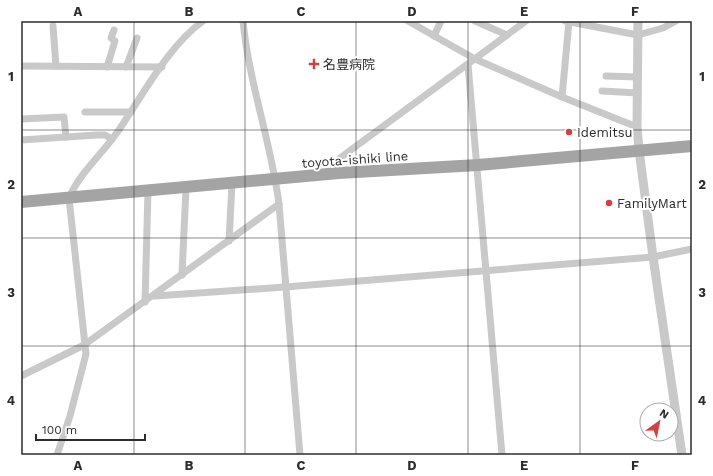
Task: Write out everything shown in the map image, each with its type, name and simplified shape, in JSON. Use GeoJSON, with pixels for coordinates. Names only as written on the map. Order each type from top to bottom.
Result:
{"type":"FeatureCollection","features":[{"type":"Feature","properties":{"kind":"main road","name":"toyota-ishiki line"},"geometry":{"type":"LineString","coordinates":[[21,202],[276,180],[339,173],[478,165],[639,150],[690,148]]}},
{"type":"Feature","properties":{"kind":"street"},"geometry":{"type":"LineString","coordinates":[[57,455],[70,416],[86,354],[69,198],[73,187],[112,139],[189,31],[203,21]]}},
{"type":"Feature","properties":{"kind":"street"},"geometry":{"type":"LineString","coordinates":[[243,21],[246,51],[276,180],[300,455]]}},
{"type":"Feature","properties":{"kind":"street"},"geometry":{"type":"LineString","coordinates":[[408,21],[475,59],[562,97],[638,127]]}},
{"type":"Feature","properties":{"kind":"street"},"geometry":{"type":"LineString","coordinates":[[434,36],[442,21]]}},
{"type":"Feature","properties":{"kind":"street"},"geometry":{"type":"LineString","coordinates":[[475,21],[507,35]]}},
{"type":"Feature","properties":{"kind":"street"},"geometry":{"type":"LineString","coordinates":[[339,173],[340,158],[526,21]]}},
{"type":"Feature","properties":{"kind":"street"},"geometry":{"type":"LineString","coordinates":[[638,21],[639,150],[682,455]]}},
{"type":"Feature","properties":{"kind":"street"},"geometry":{"type":"LineString","coordinates":[[562,97],[568,22],[638,35],[663,28],[676,21]]}},
{"type":"Feature","properties":{"kind":"street"},"geometry":{"type":"LineString","coordinates":[[53,26],[56,66]]}},
{"type":"Feature","properties":{"kind":"street"},"geometry":{"type":"LineString","coordinates":[[108,67],[115,41],[111,38],[114,30]]}},
{"type":"Feature","properties":{"kind":"street"},"geometry":{"type":"LineString","coordinates":[[126,67],[136,38]]}},
{"type":"Feature","properties":{"kind":"street"},"geometry":{"type":"LineString","coordinates":[[468,65],[478,165],[502,455]]}},
{"type":"Feature","properties":{"kind":"street"},"geometry":{"type":"LineString","coordinates":[[21,66],[162,67]]}},
{"type":"Feature","properties":{"kind":"street"},"geometry":{"type":"LineString","coordinates":[[606,76],[638,77]]}},
{"type":"Feature","properties":{"kind":"street"},"geometry":{"type":"LineString","coordinates":[[602,91],[638,93]]}},
{"type":"Feature","properties":{"kind":"street"},"geometry":{"type":"LineString","coordinates":[[86,112],[131,112]]}},
{"type":"Feature","properties":{"kind":"street"},"geometry":{"type":"LineString","coordinates":[[21,119],[64,117],[66,137]]}},
{"type":"Feature","properties":{"kind":"street"},"geometry":{"type":"LineString","coordinates":[[21,140],[105,135],[112,139]]}},
{"type":"Feature","properties":{"kind":"street"},"geometry":{"type":"LineString","coordinates":[[229,241],[232,184]]}},
{"type":"Feature","properties":{"kind":"street"},"geometry":{"type":"LineString","coordinates":[[182,275],[186,188]]}},
{"type":"Feature","properties":{"kind":"street"},"geometry":{"type":"LineString","coordinates":[[145,302],[148,191]]}},
{"type":"Feature","properties":{"kind":"street"},"geometry":{"type":"LineString","coordinates":[[21,376],[84,345],[155,296],[279,204]]}},
{"type":"Feature","properties":{"kind":"street"},"geometry":{"type":"LineString","coordinates":[[155,296],[653,257],[692,249]]}},
{"type":"Feature","properties":{"kind":"place","name":"名豊病院"},"geometry":{"type":"Point","coordinates":[314,64]}},
{"type":"Feature","properties":{"kind":"place","name":"Idemitsu"},"geometry":{"type":"Point","coordinates":[569,132]}},
{"type":"Feature","properties":{"kind":"place","name":"FamilyMart"},"geometry":{"type":"Point","coordinates":[609,203]}}]}
